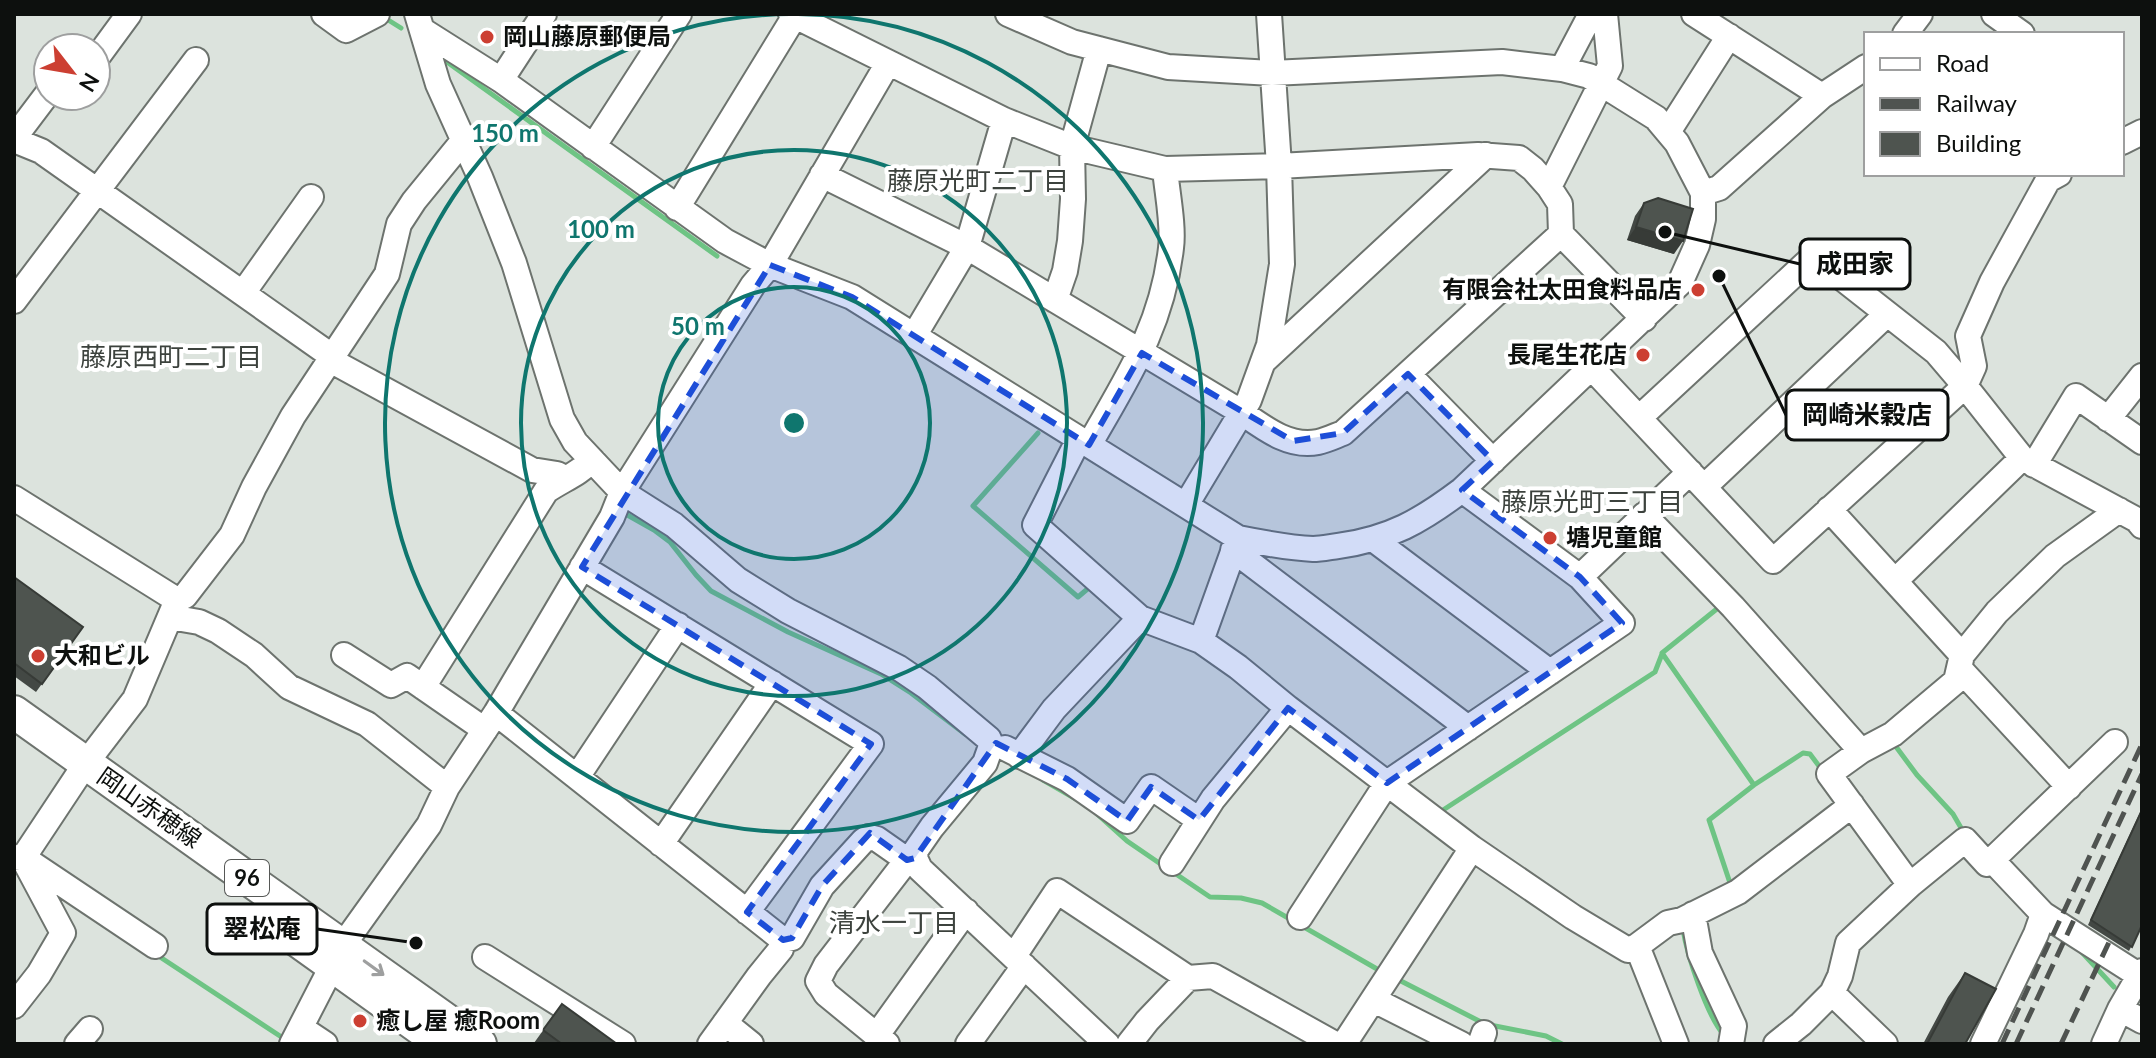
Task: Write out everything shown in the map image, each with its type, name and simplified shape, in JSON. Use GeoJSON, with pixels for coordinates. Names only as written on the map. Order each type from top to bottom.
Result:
{"type":"FeatureCollection","features":[{"type":"Feature","properties":{"kind":"main road","name":"岡山赤穂線"},"geometry":{"type":"LineString","coordinates":[[14,712],[80,772],[338,955],[480,1044]]}},
{"type":"Feature","properties":{"kind":"main road","name":"岡山赤穂線"},"geometry":{"type":"LineString","coordinates":[[14,737],[80,772]]}},
{"type":"Feature","properties":{"kind":"main road","name":"岡山赤穂線"},"geometry":{"type":"LineString","coordinates":[[338,955],[442,1044]]}},
{"type":"Feature","properties":{"kind":"street"},"geometry":{"type":"LineString","coordinates":[[112,37],[129,14]]}},
{"type":"Feature","properties":{"kind":"street"},"geometry":{"type":"LineString","coordinates":[[324,14],[346,30],[377,14]]}},
{"type":"Feature","properties":{"kind":"street"},"geometry":{"type":"LineString","coordinates":[[501,80],[544,14]]}},
{"type":"Feature","properties":{"kind":"street"},"geometry":{"type":"LineString","coordinates":[[593,147],[679,14]]}},
{"type":"Feature","properties":{"kind":"street"},"geometry":{"type":"LineString","coordinates":[[1008,14],[1072,42],[1168,67],[1272,73],[1502,62],[1562,69],[1589,76],[1656,118],[1677,143],[1703,193],[1703,219],[1697,245],[1680,283],[1462,490],[1430,514],[1394,533],[1354,544],[1316,549],[1236,544]]}},
{"type":"Feature","properties":{"kind":"street"},"geometry":{"type":"LineString","coordinates":[[1186,505],[1249,400],[1269,345],[1282,264],[1269,14]]}},
{"type":"Feature","properties":{"kind":"street"},"geometry":{"type":"LineString","coordinates":[[1562,69],[1591,14]]}},
{"type":"Feature","properties":{"kind":"street"},"geometry":{"type":"LineString","coordinates":[[1549,187],[1610,66],[1605,14]]}},
{"type":"Feature","properties":{"kind":"street"},"geometry":{"type":"LineString","coordinates":[[1694,14],[1822,96]]}},
{"type":"Feature","properties":{"kind":"street"},"geometry":{"type":"LineString","coordinates":[[1906,32],[1920,14]]}},
{"type":"Feature","properties":{"kind":"street"},"geometry":{"type":"LineString","coordinates":[[1994,14],[2019,32]]}},
{"type":"Feature","properties":{"kind":"street"},"geometry":{"type":"LineString","coordinates":[[677,208],[794,15],[1004,120],[1072,147],[1165,169],[1486,155],[1519,158],[1533,169],[1560,204],[1561,234],[1644,319]]}},
{"type":"Feature","properties":{"kind":"street"},"geometry":{"type":"LineString","coordinates":[[419,22],[725,241],[770,265],[852,297],[1186,505],[1468,728]]}},
{"type":"Feature","properties":{"kind":"street"},"geometry":{"type":"LineString","coordinates":[[419,22],[438,84],[514,263],[562,419],[575,442],[592,460],[618,504],[674,525],[738,580],[788,611],[899,668],[927,687],[1002,750],[1067,779],[1127,821],[1151,787],[1199,820]]}},
{"type":"Feature","properties":{"kind":"street"},"geometry":{"type":"LineString","coordinates":[[1668,132],[1729,36]]}},
{"type":"Feature","properties":{"kind":"street"},"geometry":{"type":"LineString","coordinates":[[1055,300],[1065,271],[1070,241],[1072,147],[1099,49]]}},
{"type":"Feature","properties":{"kind":"street"},"geometry":{"type":"LineString","coordinates":[[14,301],[196,60]]}},
{"type":"Feature","properties":{"kind":"street"},"geometry":{"type":"LineString","coordinates":[[325,1044],[296,1036],[338,955],[429,825],[447,787],[753,285],[770,265],[888,63]]}},
{"type":"Feature","properties":{"kind":"street"},"geometry":{"type":"LineString","coordinates":[[1703,193],[1719,188],[1822,96],[1864,68]]}},
{"type":"Feature","properties":{"kind":"street"},"geometry":{"type":"LineString","coordinates":[[34,112],[14,139],[41,151],[331,358],[532,470],[565,478]]}},
{"type":"Feature","properties":{"kind":"street"},"geometry":{"type":"LineString","coordinates":[[914,336],[967,247],[1004,120]]}},
{"type":"Feature","properties":{"kind":"street"},"geometry":{"type":"LineString","coordinates":[[2124,141],[2142,132]]}},
{"type":"Feature","properties":{"kind":"street"},"geometry":{"type":"LineString","coordinates":[[19,857],[135,699],[174,608],[232,535],[293,416],[387,274],[399,224],[463,141]]}},
{"type":"Feature","properties":{"kind":"street"},"geometry":{"type":"LineString","coordinates":[[1263,361],[1486,155]]}},
{"type":"Feature","properties":{"kind":"street"},"geometry":{"type":"LineString","coordinates":[[1165,169],[1172,245],[1161,305],[1142,353],[1035,525],[1140,618],[1201,641],[1472,848],[1573,917],[1628,950],[1668,923],[1682,920],[1738,892],[1852,805]]}},
{"type":"Feature","properties":{"kind":"street"},"geometry":{"type":"LineString","coordinates":[[822,175],[967,247],[1273,434],[1293,441],[1317,442],[1343,433],[1561,234]]}},
{"type":"Feature","properties":{"kind":"street"},"geometry":{"type":"LineString","coordinates":[[1591,367],[1773,561],[1965,386],[1974,366],[1968,336],[1992,282],[2049,176]]}},
{"type":"Feature","properties":{"kind":"street"},"geometry":{"type":"LineString","coordinates":[[243,293],[311,197]]}},
{"type":"Feature","properties":{"kind":"street"},"geometry":{"type":"LineString","coordinates":[[1639,418],[1814,256],[1936,352],[2028,462],[2137,520],[2142,526]]}},
{"type":"Feature","properties":{"kind":"street"},"geometry":{"type":"LineString","coordinates":[[1580,577],[1644,515],[1697,480],[1887,314]]}},
{"type":"Feature","properties":{"kind":"street"},"geometry":{"type":"LineString","coordinates":[[1408,374],[1493,461]]}},
{"type":"Feature","properties":{"kind":"street"},"geometry":{"type":"LineString","coordinates":[[2108,419],[2142,376]]}},
{"type":"Feature","properties":{"kind":"street"},"geometry":{"type":"LineString","coordinates":[[1895,581],[2028,462],[2076,396],[2142,442]]}},
{"type":"Feature","properties":{"kind":"street"},"geometry":{"type":"LineString","coordinates":[[423,687],[546,491],[581,472],[592,460]]}},
{"type":"Feature","properties":{"kind":"street"},"geometry":{"type":"LineString","coordinates":[[1300,917],[1387,783],[1622,623],[1580,577],[1462,490]]}},
{"type":"Feature","properties":{"kind":"street"},"geometry":{"type":"LineString","coordinates":[[14,498],[174,608],[218,631],[254,655],[289,687],[367,724],[447,787]]}},
{"type":"Feature","properties":{"kind":"street"},"geometry":{"type":"LineString","coordinates":[[1829,509],[1895,581],[1960,662],[2069,787]]}},
{"type":"Feature","properties":{"kind":"street"},"geometry":{"type":"LineString","coordinates":[[1910,885],[1829,774],[1904,726],[1956,681],[1960,662],[1997,612],[2055,556],[2119,510]]}},
{"type":"Feature","properties":{"kind":"street"},"geometry":{"type":"LineString","coordinates":[[1644,515],[1733,607],[1861,751]]}},
{"type":"Feature","properties":{"kind":"street"},"geometry":{"type":"LineString","coordinates":[[1373,539],[1550,672]]}},
{"type":"Feature","properties":{"kind":"street"},"geometry":{"type":"LineString","coordinates":[[1201,641],[1236,544]]}},
{"type":"Feature","properties":{"kind":"street"},"geometry":{"type":"LineString","coordinates":[[582,567],[871,744],[747,912]]}},
{"type":"Feature","properties":{"kind":"street"},"geometry":{"type":"LineString","coordinates":[[961,917],[882,1040],[826,994],[818,981],[826,965],[911,859],[932,827],[1002,750],[1054,709],[1140,618]]}},
{"type":"Feature","properties":{"kind":"street"},"geometry":{"type":"LineString","coordinates":[[577,777],[678,625]]}},
{"type":"Feature","properties":{"kind":"street"},"geometry":{"type":"LineString","coordinates":[[344,655],[391,685],[407,676],[490,721],[577,777],[783,940]]}},
{"type":"Feature","properties":{"kind":"street"},"geometry":{"type":"LineString","coordinates":[[661,844],[772,683]]}},
{"type":"Feature","properties":{"kind":"street"},"geometry":{"type":"LineString","coordinates":[[1172,863],[1213,799],[1288,708]]}},
{"type":"Feature","properties":{"kind":"street"},"geometry":{"type":"LineString","coordinates":[[1776,1044],[1832,993],[1840,976],[1848,943],[1910,885],[1965,840],[1987,864],[2115,742]]}},
{"type":"Feature","properties":{"kind":"street"},"geometry":{"type":"LineString","coordinates":[[783,940],[792,938],[822,886],[863,841],[869,837],[877,839],[911,859],[961,917],[1107,1044]]}},
{"type":"Feature","properties":{"kind":"street"},"geometry":{"type":"LineString","coordinates":[[1344,1044],[1472,848]]}},
{"type":"Feature","properties":{"kind":"street"},"geometry":{"type":"LineString","coordinates":[[19,857],[155,946]]}},
{"type":"Feature","properties":{"kind":"street"},"geometry":{"type":"LineString","coordinates":[[14,1006],[39,974],[63,933],[19,857]]}},
{"type":"Feature","properties":{"kind":"street"},"geometry":{"type":"LineString","coordinates":[[1992,860],[2043,914],[2141,973],[2104,1044]]}},
{"type":"Feature","properties":{"kind":"street"},"geometry":{"type":"LineString","coordinates":[[968,1044],[1018,968],[1057,891],[1188,978],[1213,976],[1335,1044]]}},
{"type":"Feature","properties":{"kind":"street"},"geometry":{"type":"LineString","coordinates":[[1693,914],[1700,953],[1734,1026],[1731,1041]]}},
{"type":"Feature","properties":{"kind":"street"},"geometry":{"type":"LineString","coordinates":[[1983,1044],[2043,914]]}},
{"type":"Feature","properties":{"kind":"street"},"geometry":{"type":"LineString","coordinates":[[710,1044],[781,949],[783,940]]}},
{"type":"Feature","properties":{"kind":"street"},"geometry":{"type":"LineString","coordinates":[[1637,946],[1676,1044]]}},
{"type":"Feature","properties":{"kind":"street"},"geometry":{"type":"LineString","coordinates":[[485,957],[623,1044]]}},
{"type":"Feature","properties":{"kind":"street"},"geometry":{"type":"LineString","coordinates":[[1129,1044],[1188,978]]}},
{"type":"Feature","properties":{"kind":"street"},"geometry":{"type":"LineString","coordinates":[[1832,993],[1885,1044]]}},
{"type":"Feature","properties":{"kind":"street"},"geometry":{"type":"LineString","coordinates":[[1374,1000],[1461,1044]]}},
{"type":"Feature","properties":{"kind":"street"},"geometry":{"type":"LineString","coordinates":[[2120,1009],[2142,1021]]}},
{"type":"Feature","properties":{"kind":"street"},"geometry":{"type":"LineString","coordinates":[[725,1023],[751,1044]]}},
{"type":"Feature","properties":{"kind":"highlighted area"},"geometry":{"type":"Polygon","coordinates":[[[770,265],[852,297],[1089,445],[1142,353],[1293,441],[1343,433],[1408,374],[1493,461],[1462,490],[1580,577],[1622,623],[1387,783],[1288,708],[1199,820],[1151,787],[1127,821],[1067,779],[996,743],[915,858],[907,860],[870,833],[822,886],[792,938],[783,940],[747,912],[871,744],[582,567],[770,265]]]}},
{"type":"Feature","properties":{"kind":"building"},"geometry":{"type":"Polygon","coordinates":[[[1658,198],[1693,209],[1683,241],[1636,227],[1644,203],[1658,198]]]}},
{"type":"Feature","properties":{"kind":"building","name":"大和ビル"},"geometry":{"type":"Polygon","coordinates":[[[14,577],[83,627],[42,684],[14,663],[14,577]]]}},
{"type":"Feature","properties":{"kind":"building"},"geometry":{"type":"Polygon","coordinates":[[[2142,810],[2142,925],[2132,947],[2091,920],[2142,810]]]}},
{"type":"Feature","properties":{"kind":"building"},"geometry":{"type":"Polygon","coordinates":[[[1965,973],[1996,989],[1965,1044],[1927,1044],[1965,973]]]}},
{"type":"Feature","properties":{"kind":"building"},"geometry":{"type":"Polygon","coordinates":[[[562,1004],[617,1044],[562,1044],[543,1030],[562,1004]]]}},
{"type":"Feature","properties":{"kind":"waterway"},"geometry":{"type":"LineString","coordinates":[[385,18],[401,28]]}},
{"type":"Feature","properties":{"kind":"waterway"},"geometry":{"type":"LineString","coordinates":[[447,62],[717,256]]}},
{"type":"Feature","properties":{"kind":"waterway"},"geometry":{"type":"LineString","coordinates":[[1038,433],[973,506],[1078,597],[1091,586],[1093,588]]}},
{"type":"Feature","properties":{"kind":"waterway"},"geometry":{"type":"LineString","coordinates":[[622,512],[670,542],[711,591],[788,632],[881,674],[965,734]]}},
{"type":"Feature","properties":{"kind":"waterway"},"geometry":{"type":"LineString","coordinates":[[1723,604],[1662,653],[1754,785],[1709,820],[1731,886]]}},
{"type":"Feature","properties":{"kind":"waterway"},"geometry":{"type":"LineString","coordinates":[[1438,810],[1440,812],[1655,672],[1662,654]]}},
{"type":"Feature","properties":{"kind":"waterway"},"geometry":{"type":"LineString","coordinates":[[1894,744],[1953,814],[1964,833]]}},
{"type":"Feature","properties":{"kind":"waterway"},"geometry":{"type":"LineString","coordinates":[[1754,785],[1803,753],[1810,754],[1822,770]]}},
{"type":"Feature","properties":{"kind":"waterway"},"geometry":{"type":"LineString","coordinates":[[1043,780],[1076,799]]}},
{"type":"Feature","properties":{"kind":"waterway"},"geometry":{"type":"LineString","coordinates":[[1097,814],[1127,841],[1165,867]]}},
{"type":"Feature","properties":{"kind":"waterway"},"geometry":{"type":"LineString","coordinates":[[1173,872],[1210,897],[1241,898],[1262,903],[1384,973]]}},
{"type":"Feature","properties":{"kind":"waterway"},"geometry":{"type":"LineString","coordinates":[[1683,929],[1699,985],[1724,1035]]}},
{"type":"Feature","properties":{"kind":"waterway"},"geometry":{"type":"LineString","coordinates":[[2077,947],[2114,987]]}},
{"type":"Feature","properties":{"kind":"waterway"},"geometry":{"type":"LineString","coordinates":[[157,955],[283,1038]]}},
{"type":"Feature","properties":{"kind":"waterway"},"geometry":{"type":"LineString","coordinates":[[1397,979],[1485,1024],[1546,1036],[1562,1044]]}},
{"type":"Feature","properties":{"kind":"railway"},"geometry":{"type":"LineString","coordinates":[[2002,1044],[2142,744]]}},
{"type":"Feature","properties":{"kind":"railway"},"geometry":{"type":"LineString","coordinates":[[2016,1044],[2142,774]]}},
{"type":"Feature","properties":{"kind":"railway"},"geometry":{"type":"LineString","coordinates":[[2061,1044],[2119,921]]}},
{"type":"Feature","properties":{"kind":"place","name":"岡山藤原郵便局"},"geometry":{"type":"Point","coordinates":[487,37]}},
{"type":"Feature","properties":{"kind":"place","name":"成田家"},"geometry":{"type":"Point","coordinates":[1665,232]}},
{"type":"Feature","properties":{"kind":"place","name":"岡崎米穀店"},"geometry":{"type":"Point","coordinates":[1719,276]}},
{"type":"Feature","properties":{"kind":"place","name":"有限会社太田食料品店"},"geometry":{"type":"Point","coordinates":[1698,290]}},
{"type":"Feature","properties":{"kind":"place","name":"長尾生花店"},"geometry":{"type":"Point","coordinates":[1643,355]}},
{"type":"Feature","properties":{"kind":"place","name":"塘児童館"},"geometry":{"type":"Point","coordinates":[1550,538]}},
{"type":"Feature","properties":{"kind":"place","name":"大和ビル"},"geometry":{"type":"Point","coordinates":[38,656]}},
{"type":"Feature","properties":{"kind":"place","name":"翠松庵"},"geometry":{"type":"Point","coordinates":[416,943]}},
{"type":"Feature","properties":{"kind":"place","name":"癒し屋 癒Room"},"geometry":{"type":"Point","coordinates":[360,1021]}},
{"type":"Feature","properties":{"kind":"district","name":"藤原光町二丁目"},"geometry":{"type":"Point","coordinates":[978,181]}},
{"type":"Feature","properties":{"kind":"district","name":"藤原西町二丁目"},"geometry":{"type":"Point","coordinates":[171,357]}},
{"type":"Feature","properties":{"kind":"district","name":"藤原光町三丁目"},"geometry":{"type":"Point","coordinates":[1592,502]}},
{"type":"Feature","properties":{"kind":"district","name":"清水一丁目"},"geometry":{"type":"Point","coordinates":[894,923]}}]}
